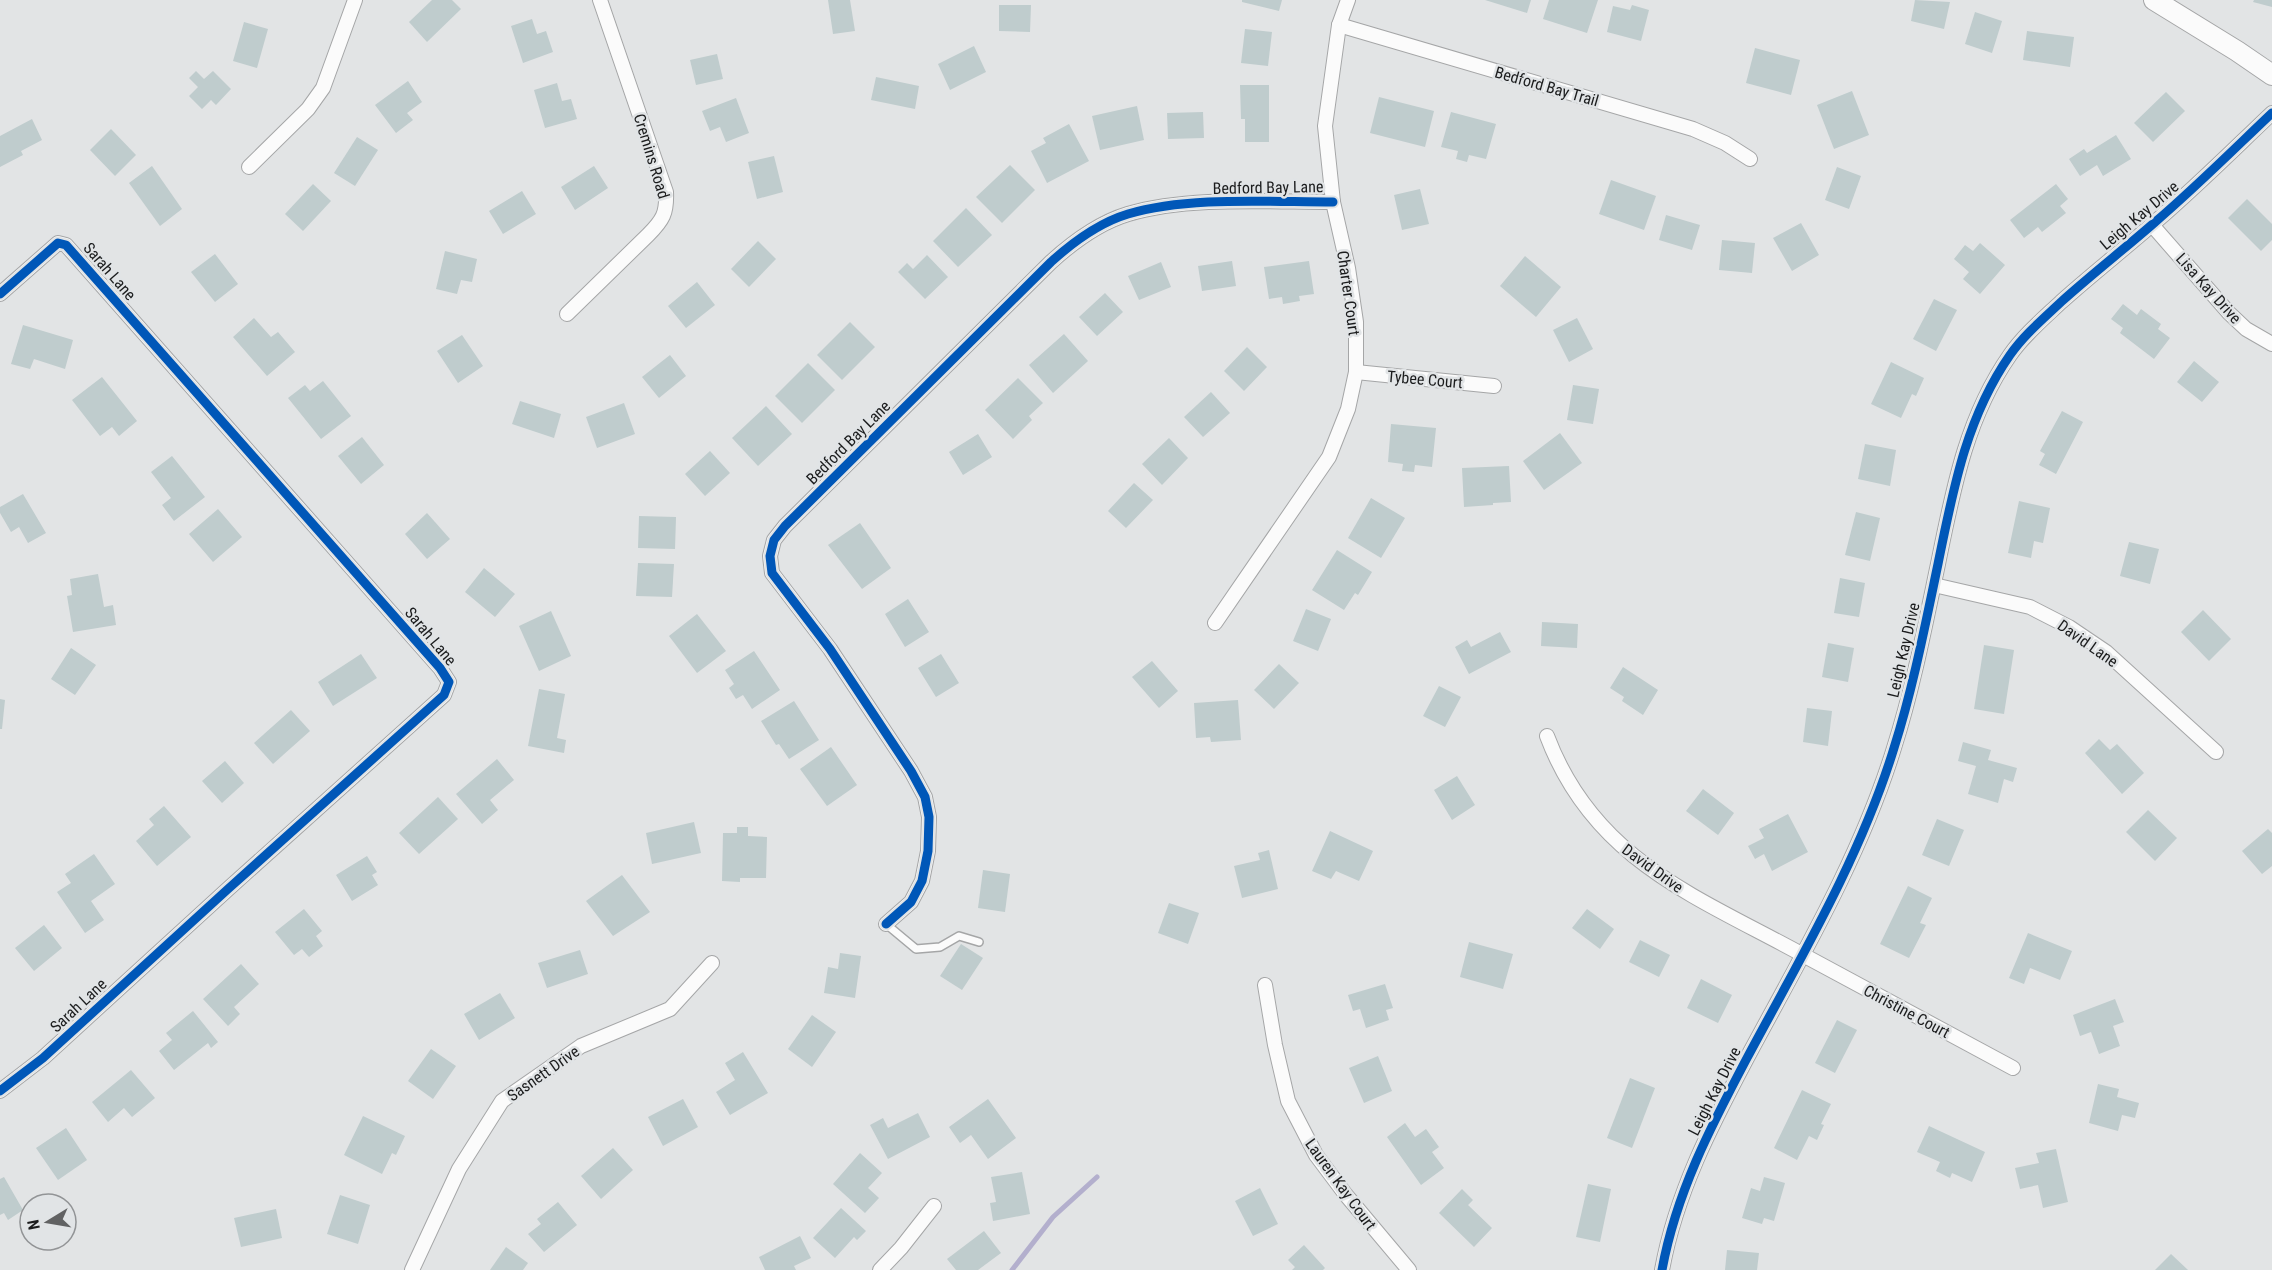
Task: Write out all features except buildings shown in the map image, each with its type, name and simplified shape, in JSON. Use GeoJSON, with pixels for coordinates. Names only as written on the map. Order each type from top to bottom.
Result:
{"type":"FeatureCollection","features":[{"type":"Feature","properties":{"kind":"main road"},"geometry":{"type":"LineString","coordinates":[[2154,0],[2272,75]]}},
{"type":"Feature","properties":{"kind":"street"},"geometry":{"type":"LineString","coordinates":[[249,167],[308,109],[322,87],[356,0]]}},
{"type":"Feature","properties":{"kind":"street","name":"Cremins Road"},"geometry":{"type":"LineString","coordinates":[[567,314],[658,225],[667,210],[666,192],[600,0]]}},
{"type":"Feature","properties":{"kind":"street","name":"Charter Court"},"geometry":{"type":"LineString","coordinates":[[1215,623],[1329,457],[1348,409],[1356,372],[1356,322],[1348,268],[1333,202],[1325,126],[1339,25],[1348,0]]}},
{"type":"Feature","properties":{"kind":"street","name":"Bedford Bay Trail"},"geometry":{"type":"LineString","coordinates":[[1339,25],[1693,129],[1725,143],[1750,159]]}},
{"type":"Feature","properties":{"kind":"street","name":"Leigh Kay Drive"},"geometry":{"type":"LineString","coordinates":[[1662,1270],[1666,1246],[1685,1185],[1710,1129],[1858,845],[1880,792],[1910,692],[1954,482],[1964,447],[1985,397],[2023,338],[2092,274],[2152,225],[2272,113]]}},
{"type":"Feature","properties":{"kind":"street","name":"Bedford Bay Lane"},"geometry":{"type":"LineString","coordinates":[[886,924],[911,902],[922,881],[928,851],[930,817],[925,797],[911,771],[830,648],[772,573],[770,556],[774,540],[785,526],[1051,262],[1093,229],[1126,214],[1165,205],[1333,202]]}},
{"type":"Feature","properties":{"kind":"street","name":"Lisa Kay Drive"},"geometry":{"type":"LineString","coordinates":[[2152,225],[2229,313],[2246,329],[2272,344]]}},
{"type":"Feature","properties":{"kind":"street","name":"Sarah Lane"},"geometry":{"type":"LineString","coordinates":[[0,294],[49,249],[58,243],[66,245],[440,668],[449,682],[444,694],[43,1058],[0,1091]]}},
{"type":"Feature","properties":{"kind":"street","name":"Tybee Court"},"geometry":{"type":"LineString","coordinates":[[1356,372],[1494,386]]}},
{"type":"Feature","properties":{"kind":"street","name":"David Lane"},"geometry":{"type":"LineString","coordinates":[[1934,585],[2030,607],[2069,627],[2106,652],[2216,752]]}},
{"type":"Feature","properties":{"kind":"street","name":"David Drive"},"geometry":{"type":"LineString","coordinates":[[1547,736],[1557,764],[1568,783],[1608,833],[1638,860],[1668,882],[1802,954]]}},
{"type":"Feature","properties":{"kind":"street","name":"Christine Court"},"geometry":{"type":"LineString","coordinates":[[1802,954],[2013,1068]]}},
{"type":"Feature","properties":{"kind":"street","name":"Sasnett Drive"},"geometry":{"type":"LineString","coordinates":[[412,1270],[459,1169],[502,1101],[581,1046],[670,1009],[712,963]]}},
{"type":"Feature","properties":{"kind":"street","name":"Lauren Kay Court"},"geometry":{"type":"LineString","coordinates":[[1265,985],[1275,1045],[1288,1101],[1316,1155],[1408,1270]]}},
{"type":"Feature","properties":{"kind":"street"},"geometry":{"type":"LineString","coordinates":[[880,1270],[901,1248],[934,1206]]}},
{"type":"Feature","properties":{"kind":"lane"},"geometry":{"type":"LineString","coordinates":[[886,924],[916,949],[940,947],[959,936],[979,942]]}},
{"type":"Feature","properties":{"kind":"waterway"},"geometry":{"type":"LineString","coordinates":[[1012,1270],[1053,1217],[1097,1177]]}},
{"type":"Feature","properties":{"kind":"cycle path"},"geometry":{"type":"LineString","coordinates":[[1662,1270],[1676,1214],[1696,1161],[1734,1083],[1828,906],[1865,828],[1880,788],[1913,680],[1949,509],[1963,455],[1982,404],[1995,379],[2015,348],[2041,321],[2199,183],[2272,113]]}},
{"type":"Feature","properties":{"kind":"cycle path"},"geometry":{"type":"LineString","coordinates":[[886,924],[911,902],[922,881],[928,851],[929,817],[925,797],[911,771],[830,649],[772,573],[770,556],[774,540],[785,526],[1051,262],[1077,240],[1096,228],[1117,218],[1151,208],[1202,202],[1333,202]]}},
{"type":"Feature","properties":{"kind":"cycle path"},"geometry":{"type":"LineString","coordinates":[[0,294],[58,243],[66,245],[440,668],[449,682],[444,695],[43,1058],[0,1091]]}}]}
